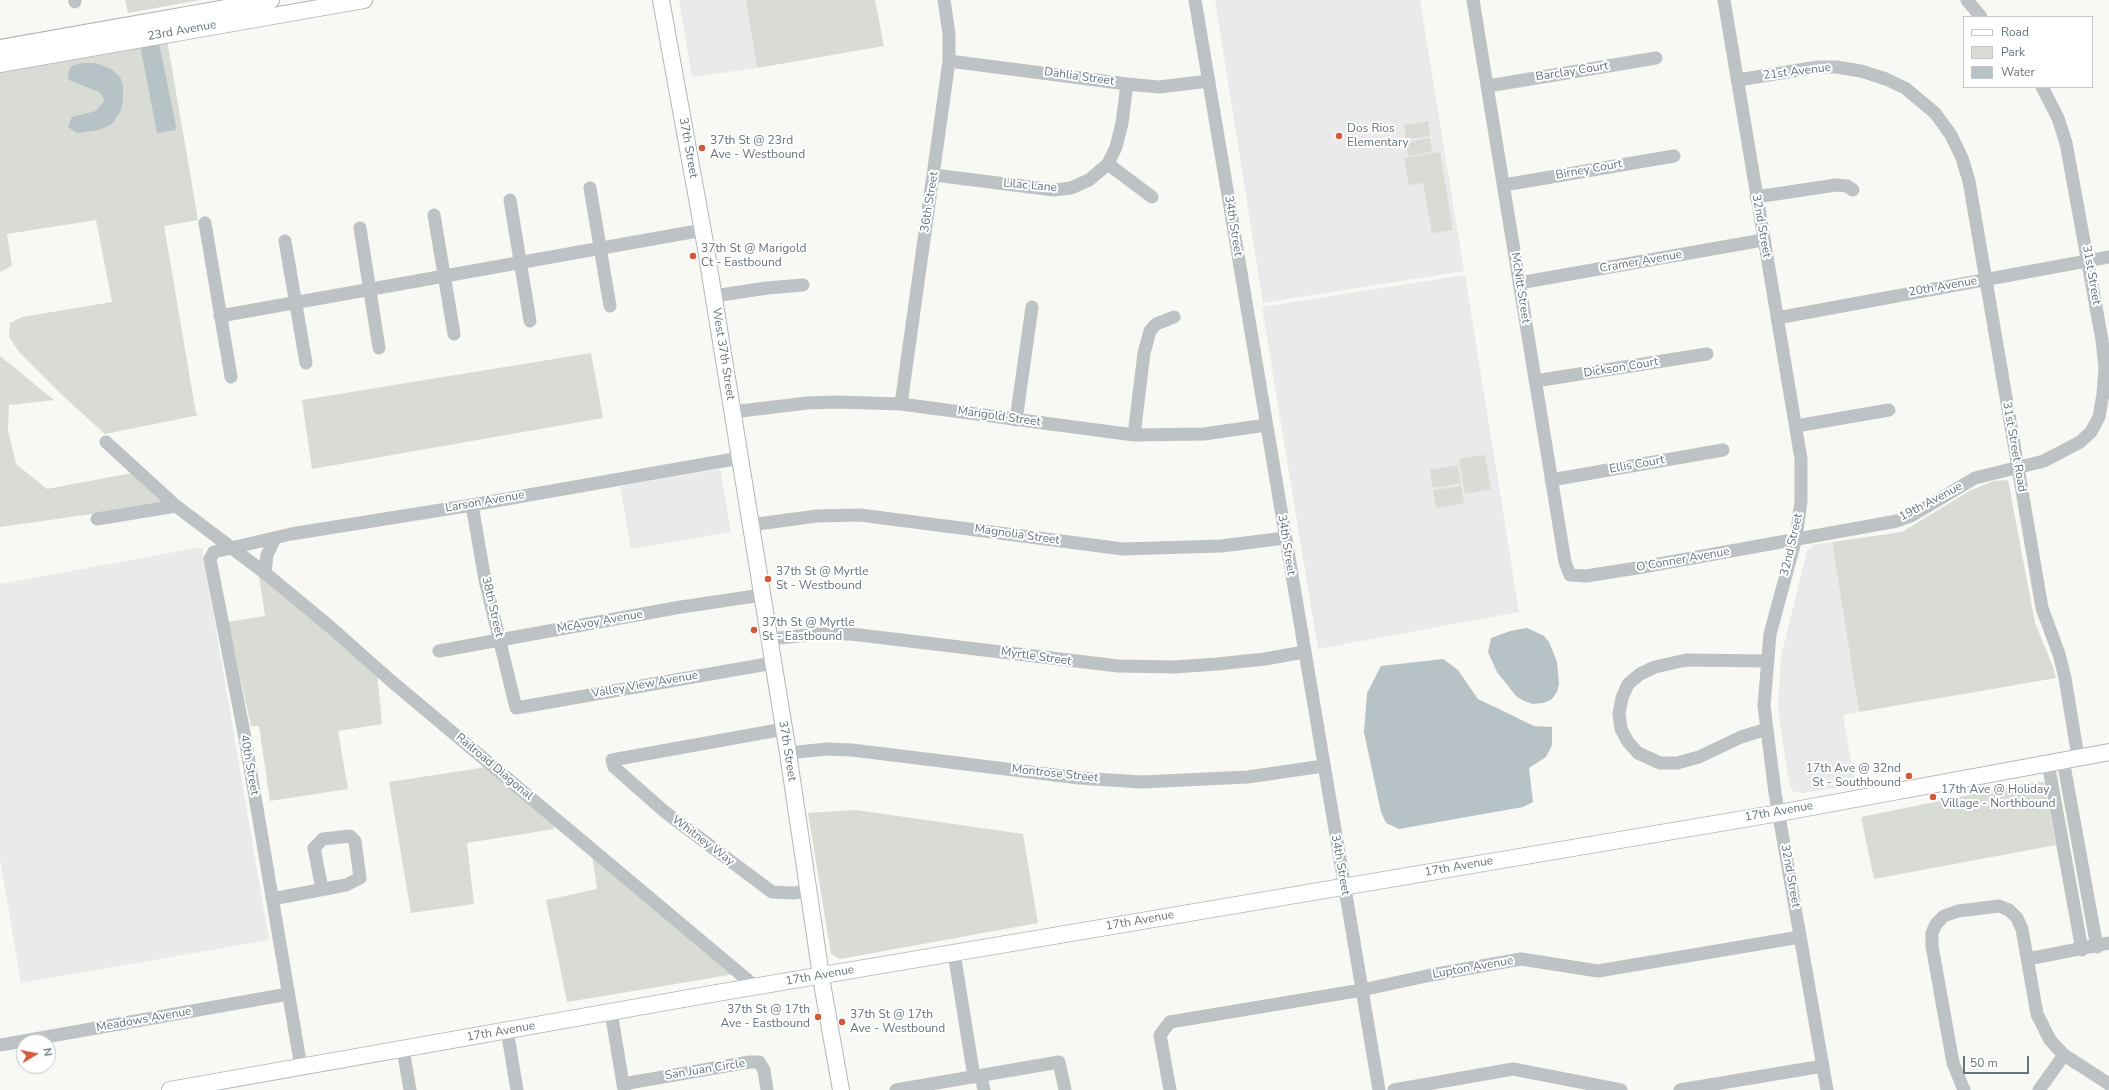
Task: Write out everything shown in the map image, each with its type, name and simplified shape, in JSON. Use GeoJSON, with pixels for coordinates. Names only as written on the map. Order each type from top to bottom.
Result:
{"type":"FeatureCollection","features":[{"type":"Feature","properties":{"kind":"main road","name":"23rd Avenue"},"geometry":{"type":"LineString","coordinates":[[0,58],[271,0]]}},
{"type":"Feature","properties":{"kind":"main road","name":"23rd Avenue"},"geometry":{"type":"LineString","coordinates":[[0,58],[364,0]]}},
{"type":"Feature","properties":{"kind":"main road","name":"37th Street"},"geometry":{"type":"LineString","coordinates":[[661,0],[714,296]]}},
{"type":"Feature","properties":{"kind":"main road","name":"West 37th Street"},"geometry":{"type":"LineString","coordinates":[[714,296],[732,412]]}},
{"type":"Feature","properties":{"kind":"main road","name":"37th Street"},"geometry":{"type":"LineString","coordinates":[[732,412],[788,753],[821,976],[840,1090]]}},
{"type":"Feature","properties":{"kind":"main road","name":"17th Avenue"},"geometry":{"type":"LineString","coordinates":[[170,1090],[756,987],[1779,813],[2109,752]]}},
{"type":"Feature","properties":{"kind":"street","name":"36th Street"},"geometry":{"type":"LineString","coordinates":[[901,404],[950,61],[949,34],[944,0]]}},
{"type":"Feature","properties":{"kind":"street","name":"34th Street"},"geometry":{"type":"LineString","coordinates":[[1195,0],[1323,766],[1379,1090]]}},
{"type":"Feature","properties":{"kind":"street","name":"McNitt Street"},"geometry":{"type":"LineString","coordinates":[[1473,0],[1551,480],[1565,562],[1570,575]]}},
{"type":"Feature","properties":{"kind":"street","name":"32nd Street"},"geometry":{"type":"LineString","coordinates":[[1724,0],[1756,197],[1796,426],[1802,479],[1801,501],[1796,538],[1770,634],[1764,689],[1767,729],[1779,813],[1827,1090]]}},
{"type":"Feature","properties":{"kind":"street"},"geometry":{"type":"LineString","coordinates":[[1967,0],[1980,16]]}},
{"type":"Feature","properties":{"kind":"street","name":"Barclay Court"},"geometry":{"type":"LineString","coordinates":[[1488,86],[1656,58]]}},
{"type":"Feature","properties":{"kind":"street","name":"Dahlia Street"},"geometry":{"type":"LineString","coordinates":[[950,61],[1160,87],[1209,81]]}},
{"type":"Feature","properties":{"kind":"street","name":"21st Avenue"},"geometry":{"type":"LineString","coordinates":[[1738,80],[1818,67],[1836,67],[1861,71],[1886,79],[1905,88],[1935,113],[1952,137]]}},
{"type":"Feature","properties":{"kind":"street","name":"Lilac Lane"},"geometry":{"type":"LineString","coordinates":[[934,174],[1054,190],[1072,188],[1089,180],[1108,164],[1119,138],[1127,84]]}},
{"type":"Feature","properties":{"kind":"street","name":"31st Street"},"geometry":{"type":"LineString","coordinates":[[2018,468],[2044,461],[2080,442],[2091,432],[2099,417],[2105,368],[2102,340],[2066,143],[2058,118],[2043,88]]}},
{"type":"Feature","properties":{"kind":"street","name":"31st Street Road"},"geometry":{"type":"LineString","coordinates":[[1952,137],[1966,170],[2042,608],[2059,654],[2065,678],[2063,760]]}},
{"type":"Feature","properties":{"kind":"street","name":"Birney Court"},"geometry":{"type":"LineString","coordinates":[[1504,185],[1674,156]]}},
{"type":"Feature","properties":{"kind":"street"},"geometry":{"type":"LineString","coordinates":[[1108,164],[1152,197]]}},
{"type":"Feature","properties":{"kind":"street"},"geometry":{"type":"LineString","coordinates":[[1756,197],[1836,185],[1847,186],[1853,190]]}},
{"type":"Feature","properties":{"kind":"street"},"geometry":{"type":"LineString","coordinates":[[590,188],[610,306]]}},
{"type":"Feature","properties":{"kind":"street"},"geometry":{"type":"LineString","coordinates":[[510,200],[530,321]]}},
{"type":"Feature","properties":{"kind":"street"},"geometry":{"type":"LineString","coordinates":[[434,215],[454,334]]}},
{"type":"Feature","properties":{"kind":"street"},"geometry":{"type":"LineString","coordinates":[[205,223],[230,377]]}},
{"type":"Feature","properties":{"kind":"street"},"geometry":{"type":"LineString","coordinates":[[360,228],[379,348]]}},
{"type":"Feature","properties":{"kind":"street"},"geometry":{"type":"LineString","coordinates":[[220,316],[703,230]]}},
{"type":"Feature","properties":{"kind":"street","name":"Cramer Avenue"},"geometry":{"type":"LineString","coordinates":[[1519,283],[1764,240]]}},
{"type":"Feature","properties":{"kind":"street"},"geometry":{"type":"LineString","coordinates":[[285,241],[306,362]]}},
{"type":"Feature","properties":{"kind":"street","name":"20th Avenue"},"geometry":{"type":"LineString","coordinates":[[1777,318],[2109,257]]}},
{"type":"Feature","properties":{"kind":"street"},"geometry":{"type":"LineString","coordinates":[[714,296],[767,288],[803,285]]}},
{"type":"Feature","properties":{"kind":"street"},"geometry":{"type":"LineString","coordinates":[[1016,420],[1032,307]]}},
{"type":"Feature","properties":{"kind":"street"},"geometry":{"type":"LineString","coordinates":[[1134,435],[1144,353],[1150,331],[1156,324],[1174,316]]}},
{"type":"Feature","properties":{"kind":"street","name":"Dickson Court"},"geometry":{"type":"LineString","coordinates":[[1535,381],[1707,354]]}},
{"type":"Feature","properties":{"kind":"street","name":"Marigold Street"},"geometry":{"type":"LineString","coordinates":[[732,412],[815,403],[901,404],[1134,435],[1204,434],[1266,424]]}},
{"type":"Feature","properties":{"kind":"street"},"geometry":{"type":"LineString","coordinates":[[1796,426],[1889,410]]}},
{"type":"Feature","properties":{"kind":"street"},"geometry":{"type":"LineString","coordinates":[[106,442],[176,506],[231,548]]}},
{"type":"Feature","properties":{"kind":"street","name":"Ellis Court"},"geometry":{"type":"LineString","coordinates":[[1551,480],[1723,450]]}},
{"type":"Feature","properties":{"kind":"street","name":"Larson Avenue"},"geometry":{"type":"LineString","coordinates":[[231,548],[275,538],[740,458]]}},
{"type":"Feature","properties":{"kind":"street","name":"19th Avenue"},"geometry":{"type":"LineString","coordinates":[[1796,538],[1897,520],[1917,512],[1975,478],[1992,472],[2018,468]]}},
{"type":"Feature","properties":{"kind":"street","name":"38th Street"},"geometry":{"type":"LineString","coordinates":[[472,505],[486,580],[516,708]]}},
{"type":"Feature","properties":{"kind":"street"},"geometry":{"type":"LineString","coordinates":[[97,519],[176,506]]}},
{"type":"Feature","properties":{"kind":"street","name":"Magnolia Street"},"geometry":{"type":"LineString","coordinates":[[750,525],[816,516],[860,515],[1123,549],[1221,546],[1285,538]]}},
{"type":"Feature","properties":{"kind":"street"},"geometry":{"type":"LineString","coordinates":[[265,573],[267,555],[275,538]]}},
{"type":"Feature","properties":{"kind":"street","name":"O'Conner Avenue"},"geometry":{"type":"LineString","coordinates":[[1570,575],[1586,576],[1637,568],[1796,538]]}},
{"type":"Feature","properties":{"kind":"street","name":"Railroad Diagonal"},"geometry":{"type":"LineString","coordinates":[[231,548],[265,573],[756,987]]}},
{"type":"Feature","properties":{"kind":"street","name":"40th Street"},"geometry":{"type":"LineString","coordinates":[[231,548],[214,552],[210,559],[245,738],[301,1067]]}},
{"type":"Feature","properties":{"kind":"street","name":"McAvoy Avenue"},"geometry":{"type":"LineString","coordinates":[[439,651],[681,607],[762,595]]}},
{"type":"Feature","properties":{"kind":"street","name":"Myrtle Street"},"geometry":{"type":"LineString","coordinates":[[769,639],[818,634],[851,634],[1118,666],[1175,667],[1217,664],[1265,659],[1304,652]]}},
{"type":"Feature","properties":{"kind":"street"},"geometry":{"type":"LineString","coordinates":[[1767,661],[1692,660],[1655,666],[1640,674],[1628,684],[1622,698],[1619,714],[1621,729],[1628,742],[1638,754],[1660,763],[1677,763],[1699,757],[1740,737],[1767,729]]}},
{"type":"Feature","properties":{"kind":"street","name":"Valley View Avenue"},"geometry":{"type":"LineString","coordinates":[[516,708],[773,663]]}},
{"type":"Feature","properties":{"kind":"street","name":"Whitney Way"},"geometry":{"type":"LineString","coordinates":[[784,729],[612,760],[614,767],[665,812],[772,892],[793,893],[808,891]]}},
{"type":"Feature","properties":{"kind":"street","name":"Montrose Street"},"geometry":{"type":"LineString","coordinates":[[788,753],[827,749],[852,750],[1079,778],[1142,782],[1248,777],[1323,766]]}},
{"type":"Feature","properties":{"kind":"street"},"geometry":{"type":"LineString","coordinates":[[2028,959],[2103,945],[2063,760]]}},
{"type":"Feature","properties":{"kind":"street"},"geometry":{"type":"LineString","coordinates":[[2063,760],[2082,950]]}},
{"type":"Feature","properties":{"kind":"street"},"geometry":{"type":"LineString","coordinates":[[272,899],[346,885],[360,878],[355,841],[350,836],[323,839],[314,848],[322,889]]}},
{"type":"Feature","properties":{"kind":"street"},"geometry":{"type":"LineString","coordinates":[[1964,1090],[1956,1074],[1951,1056],[1932,946],[1933,929],[1944,916],[1958,911],[1999,906],[2009,910],[2017,918],[2024,939],[2039,1019],[2050,1040],[2064,1055],[2108,1081]]}},
{"type":"Feature","properties":{"kind":"street","name":"Lupton Avenue"},"geometry":{"type":"LineString","coordinates":[[1170,1090],[1160,1035],[1170,1022],[1362,990],[1431,974],[1521,959],[1598,971],[1800,937]]}},
{"type":"Feature","properties":{"kind":"street"},"geometry":{"type":"LineString","coordinates":[[954,953],[978,1076],[984,1090]]}},
{"type":"Feature","properties":{"kind":"street","name":"Meadows Avenue"},"geometry":{"type":"LineString","coordinates":[[0,1045],[288,994]]}},
{"type":"Feature","properties":{"kind":"street"},"geometry":{"type":"LineString","coordinates":[[611,1012],[623,1087]]}},
{"type":"Feature","properties":{"kind":"street"},"geometry":{"type":"LineString","coordinates":[[507,1030],[517,1090]]}},
{"type":"Feature","properties":{"kind":"street"},"geometry":{"type":"LineString","coordinates":[[403,1049],[410,1090]]}},
{"type":"Feature","properties":{"kind":"street"},"geometry":{"type":"LineString","coordinates":[[2039,1090],[2064,1055]]}},
{"type":"Feature","properties":{"kind":"street","name":"San Juan Circle"},"geometry":{"type":"LineString","coordinates":[[623,1087],[749,1062],[759,1062],[764,1070],[767,1090]]}},
{"type":"Feature","properties":{"kind":"street"},"geometry":{"type":"LineString","coordinates":[[896,1090],[1059,1062],[1065,1090]]}},
{"type":"Feature","properties":{"kind":"street"},"geometry":{"type":"LineString","coordinates":[[1680,1090],[1823,1066]]}},
{"type":"Feature","properties":{"kind":"street"},"geometry":{"type":"LineString","coordinates":[[1394,1090],[1513,1069],[1621,1090]]}},
{"type":"Feature","properties":{"kind":"shaded area"},"geometry":{"type":"Polygon","coordinates":[[[679,0],[746,0],[757,68],[692,77],[679,0]]]}},
{"type":"Feature","properties":{"kind":"shaded area","name":"Dos Rios Elementary"},"geometry":{"type":"Polygon","coordinates":[[[1215,0],[1420,0],[1464,271],[1263,303],[1215,0]]]}},
{"type":"Feature","properties":{"kind":"shaded area"},"geometry":{"type":"Polygon","coordinates":[[[1465,275],[1519,612],[1318,649],[1262,307],[1465,275]]]}},
{"type":"Feature","properties":{"kind":"shaded area"},"geometry":{"type":"Polygon","coordinates":[[[720,469],[731,532],[631,549],[620,486],[720,469]]]}},
{"type":"Feature","properties":{"kind":"shaded area"},"geometry":{"type":"Polygon","coordinates":[[[1832,542],[1859,712],[1843,715],[1855,785],[1802,793],[1794,792],[1791,789],[1788,777],[1778,709],[1781,656],[1807,551],[1814,545],[1832,542]]]}},
{"type":"Feature","properties":{"kind":"shaded area"},"geometry":{"type":"Polygon","coordinates":[[[202,547],[269,940],[21,983],[0,858],[0,584],[202,547]]]}},
{"type":"Feature","properties":{"kind":"green space"},"geometry":{"type":"Polygon","coordinates":[[[125,0],[200,0],[128,13],[125,0]]]}},
{"type":"Feature","properties":{"kind":"green space"},"geometry":{"type":"Polygon","coordinates":[[[746,0],[875,0],[884,46],[757,68],[746,0]]]}},
{"type":"Feature","properties":{"kind":"green space"},"geometry":{"type":"Polygon","coordinates":[[[166,34],[198,220],[164,226],[196,413],[199,415],[105,434],[62,395],[20,353],[9,337],[10,323],[22,317],[112,302],[96,220],[7,234],[12,266],[0,272],[0,64],[166,34]]]}},
{"type":"Feature","properties":{"kind":"green space"},"geometry":{"type":"Polygon","coordinates":[[[1428,121],[1430,136],[1406,140],[1404,125],[1428,121]]]}},
{"type":"Feature","properties":{"kind":"green space"},"geometry":{"type":"Polygon","coordinates":[[[1430,138],[1432,152],[1408,156],[1406,142],[1430,138]]]}},
{"type":"Feature","properties":{"kind":"green space"},"geometry":{"type":"Polygon","coordinates":[[[1440,152],[1453,230],[1432,233],[1423,183],[1409,185],[1404,158],[1440,152]]]}},
{"type":"Feature","properties":{"kind":"green space"},"geometry":{"type":"Polygon","coordinates":[[[591,353],[603,418],[312,469],[302,400],[591,353]]]}},
{"type":"Feature","properties":{"kind":"green space"},"geometry":{"type":"Polygon","coordinates":[[[0,356],[54,400],[9,405],[8,430],[16,464],[47,489],[132,473],[169,503],[0,527],[0,356]]]}},
{"type":"Feature","properties":{"kind":"green space"},"geometry":{"type":"Polygon","coordinates":[[[1485,455],[1491,489],[1465,494],[1459,459],[1485,455]]]}},
{"type":"Feature","properties":{"kind":"green space"},"geometry":{"type":"Polygon","coordinates":[[[1458,465],[1461,483],[1433,488],[1430,470],[1458,465]]]}},
{"type":"Feature","properties":{"kind":"green space"},"geometry":{"type":"Polygon","coordinates":[[[2008,480],[2035,623],[2052,664],[2056,678],[1859,712],[1832,542],[1902,532],[1971,490],[1994,481],[2008,480]]]}},
{"type":"Feature","properties":{"kind":"green space"},"geometry":{"type":"Polygon","coordinates":[[[1461,486],[1464,503],[1436,508],[1433,490],[1461,486]]]}},
{"type":"Feature","properties":{"kind":"green space"},"geometry":{"type":"Polygon","coordinates":[[[259,576],[377,672],[382,724],[338,731],[348,789],[270,801],[259,726],[251,726],[228,622],[265,616],[259,576]]]}},
{"type":"Feature","properties":{"kind":"green space"},"geometry":{"type":"Polygon","coordinates":[[[487,767],[553,821],[554,829],[467,843],[474,904],[411,913],[389,782],[487,767]]]}},
{"type":"Feature","properties":{"kind":"green space"},"geometry":{"type":"Polygon","coordinates":[[[2033,782],[2044,782],[2056,845],[1874,879],[1861,817],[2033,782]]]}},
{"type":"Feature","properties":{"kind":"green space"},"geometry":{"type":"Polygon","coordinates":[[[856,810],[1023,834],[1038,923],[840,959],[831,954],[808,813],[856,810]]]}},
{"type":"Feature","properties":{"kind":"green space"},"geometry":{"type":"Polygon","coordinates":[[[592,854],[735,974],[567,1002],[546,900],[597,889],[592,854]]]}},
{"type":"Feature","properties":{"kind":"water"},"geometry":{"type":"Polygon","coordinates":[[[159,43],[176,126],[175,130],[157,133],[141,50],[144,45],[159,43]]]}},
{"type":"Feature","properties":{"kind":"water"},"geometry":{"type":"Polygon","coordinates":[[[81,63],[96,63],[111,69],[120,77],[123,85],[123,99],[121,110],[112,124],[99,130],[77,133],[68,127],[72,117],[96,111],[104,101],[99,92],[69,80],[68,74],[71,66],[81,63]]]}},
{"type":"Feature","properties":{"kind":"water"},"geometry":{"type":"Polygon","coordinates":[[[1527,628],[1544,636],[1549,642],[1557,662],[1559,684],[1557,692],[1551,700],[1543,703],[1533,704],[1516,696],[1497,672],[1488,652],[1491,638],[1510,631],[1527,628]]]}},
{"type":"Feature","properties":{"kind":"water"},"geometry":{"type":"Polygon","coordinates":[[[1443,659],[1458,670],[1478,699],[1534,726],[1552,727],[1552,745],[1546,757],[1529,768],[1533,802],[1523,807],[1399,829],[1386,823],[1381,812],[1364,732],[1367,693],[1381,666],[1443,659]]]}},
{"type":"Feature","properties":{"kind":"place","name":"Dos Rios Elementary"},"geometry":{"type":"Point","coordinates":[1339,136]}},
{"type":"Feature","properties":{"kind":"place","name":"37th St @ 23rd Ave - Westbound"},"geometry":{"type":"Point","coordinates":[702,148]}},
{"type":"Feature","properties":{"kind":"place","name":"37th St @ Marigold Ct - Eastbound"},"geometry":{"type":"Point","coordinates":[693,256]}},
{"type":"Feature","properties":{"kind":"place","name":"37th St @ Myrtle St - Westbound"},"geometry":{"type":"Point","coordinates":[768,579]}},
{"type":"Feature","properties":{"kind":"place","name":"37th St @ Myrtle St - Eastbound"},"geometry":{"type":"Point","coordinates":[754,630]}},
{"type":"Feature","properties":{"kind":"place","name":"17th Ave @ 32nd St - Southbound"},"geometry":{"type":"Point","coordinates":[1909,776]}},
{"type":"Feature","properties":{"kind":"place","name":"17th Ave @ Holiday Village - Northbound"},"geometry":{"type":"Point","coordinates":[1933,797]}},
{"type":"Feature","properties":{"kind":"place","name":"37th St @ 17th Ave - Eastbound"},"geometry":{"type":"Point","coordinates":[818,1017]}},
{"type":"Feature","properties":{"kind":"place","name":"37th St @ 17th Ave - Westbound"},"geometry":{"type":"Point","coordinates":[842,1022]}}]}
